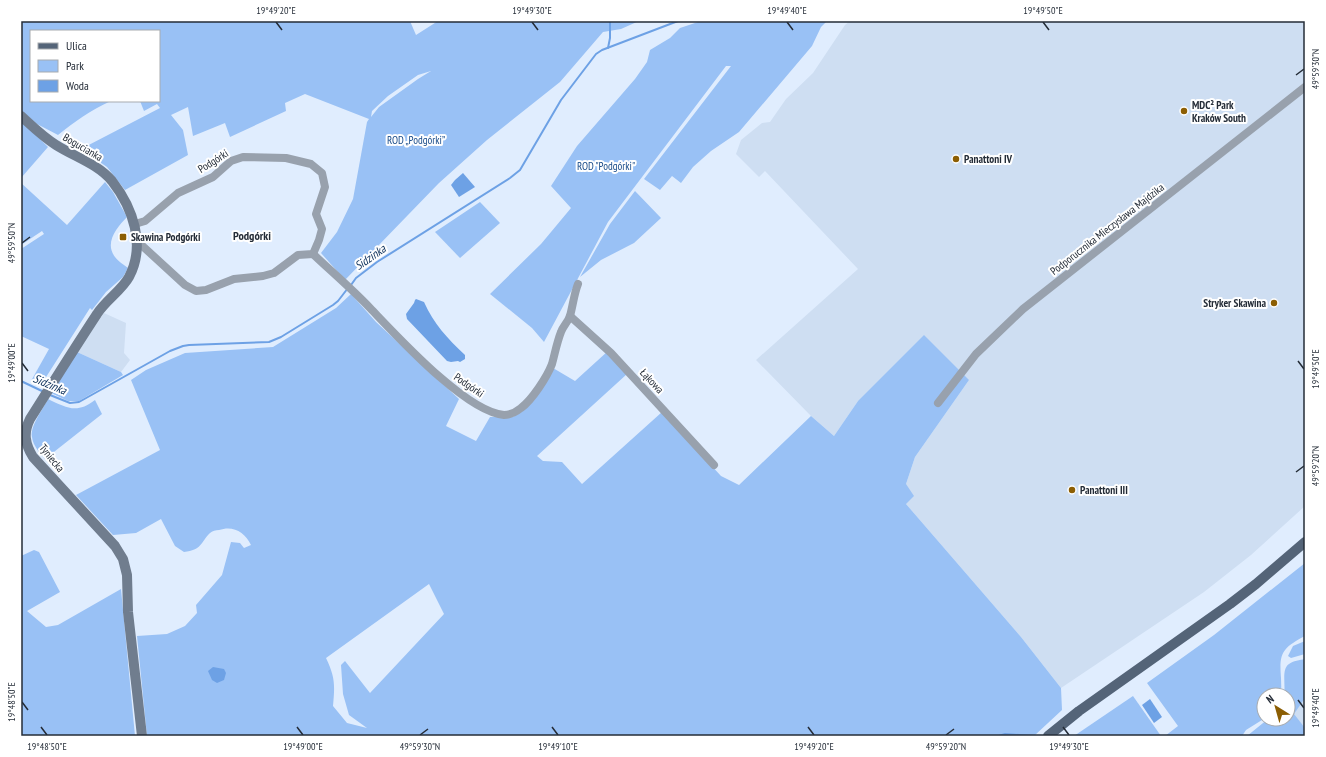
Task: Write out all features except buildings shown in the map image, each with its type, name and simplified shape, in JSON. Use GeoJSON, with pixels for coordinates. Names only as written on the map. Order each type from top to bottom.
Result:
{"type":"FeatureCollection","features":[{"type":"Feature","properties":{"kind":"main road"},"geometry":{"type":"LineString","coordinates":[[1051,734],[1106,692],[1209,620],[1256,584],[1305,542]]}},
{"type":"Feature","properties":{"kind":"street","name":"Podporucznika Mieczysława Majdzika"},"geometry":{"type":"LineString","coordinates":[[938,402],[976,354],[1023,309],[1305,87]]}},
{"type":"Feature","properties":{"kind":"street","name":"Bogucianka"},"geometry":{"type":"LineString","coordinates":[[21,116],[55,144],[102,172],[112,181],[127,205]]}},
{"type":"Feature","properties":{"kind":"street","name":"Podgórki"},"geometry":{"type":"LineString","coordinates":[[135,224],[146,221],[178,193],[213,177],[231,162],[243,157],[286,158],[311,164],[322,173],[325,188],[316,214],[322,229],[313,254],[452,388],[488,410],[504,415],[514,412],[525,405],[551,366],[562,331],[570,316],[574,294],[578,284]]}},
{"type":"Feature","properties":{"kind":"street","name":"Tyniecka"},"geometry":{"type":"LineString","coordinates":[[127,205],[135,224],[137,241],[135,260],[128,278],[98,312],[43,398],[27,426],[26,440],[29,451],[48,475],[115,546],[123,559],[126,567],[128,612],[142,736]]}},
{"type":"Feature","properties":{"kind":"street"},"geometry":{"type":"LineString","coordinates":[[137,241],[185,285],[196,291],[206,290],[234,279],[264,276],[274,273],[298,255],[313,254]]}},
{"type":"Feature","properties":{"kind":"street","name":"Łąkowa"},"geometry":{"type":"LineString","coordinates":[[570,316],[611,353],[714,465]]}},
{"type":"Feature","properties":{"kind":"shaded area"},"geometry":{"type":"Polygon","coordinates":[[[850,21],[1305,21],[1305,506],[1251,555],[1204,592],[1061,688],[1021,637],[906,504],[906,484],[915,457],[969,380],[858,401],[834,436],[811,416],[756,360],[858,269],[765,171],[759,177],[736,154],[741,140],[762,123],[770,122],[786,99],[813,73],[845,25],[850,21]]]}},
{"type":"Feature","properties":{"kind":"shaded area"},"geometry":{"type":"Polygon","coordinates":[[[104,313],[126,323],[124,353],[130,360],[121,372],[77,352],[104,313]]]}},
{"type":"Feature","properties":{"kind":"shaded area"},"geometry":{"type":"Polygon","coordinates":[[[1305,698],[1305,728],[1296,718],[1296,710],[1305,698]]]}},
{"type":"Feature","properties":{"kind":"green space","name":"ROD „Podgórki”"},"geometry":{"type":"Polygon","coordinates":[[[21,21],[410,21],[416,35],[438,21],[639,21],[621,29],[603,32],[560,82],[487,140],[439,183],[345,280],[321,253],[337,232],[353,199],[367,122],[369,119],[305,94],[285,103],[286,111],[230,137],[225,123],[193,136],[188,107],[171,115],[183,130],[188,155],[125,190],[107,167],[81,149],[160,108],[157,104],[144,111],[140,102],[160,102],[160,30],[30,30],[30,102],[109,102],[83,116],[58,135],[37,124],[21,110],[21,21]],[[431,71],[418,75],[388,96],[372,111],[371,117],[379,107],[431,71]]]}},
{"type":"Feature","properties":{"kind":"green space","name":"ROD \"Podgórki\""},"geometry":{"type":"Polygon","coordinates":[[[701,21],[827,21],[821,27],[812,46],[739,132],[711,151],[693,167],[681,183],[672,176],[660,190],[644,179],[731,66],[726,66],[608,222],[544,342],[532,328],[490,294],[541,244],[571,208],[551,186],[577,146],[635,79],[647,62],[650,50],[670,38],[680,28],[701,21]]]}},
{"type":"Feature","properties":{"kind":"green space"},"geometry":{"type":"Polygon","coordinates":[[[21,120],[48,147],[21,178],[21,120]]]}},
{"type":"Feature","properties":{"kind":"green space"},"geometry":{"type":"Polygon","coordinates":[[[105,182],[113,192],[127,217],[116,230],[111,241],[111,246],[115,257],[128,268],[123,277],[106,292],[92,310],[90,308],[41,385],[31,381],[49,349],[21,336],[21,249],[44,234],[42,231],[21,245],[21,183],[67,225],[105,182]]]}},
{"type":"Feature","properties":{"kind":"green space"},"geometry":{"type":"Polygon","coordinates":[[[635,191],[661,218],[634,243],[601,260],[580,277],[610,224],[635,191]]]}},
{"type":"Feature","properties":{"kind":"green space"},"geometry":{"type":"Polygon","coordinates":[[[480,202],[500,223],[460,258],[435,232],[480,202]]]}},
{"type":"Feature","properties":{"kind":"green space"},"geometry":{"type":"Polygon","coordinates":[[[351,294],[376,322],[459,399],[446,426],[476,441],[490,417],[513,417],[521,412],[553,368],[575,381],[608,351],[627,374],[537,456],[543,461],[562,462],[582,484],[662,412],[721,476],[739,485],[811,416],[834,436],[858,401],[924,335],[969,380],[915,457],[906,484],[914,496],[906,504],[1021,637],[1061,688],[1062,710],[1034,736],[147,736],[137,636],[167,634],[185,626],[197,613],[196,605],[222,575],[231,542],[240,543],[244,548],[251,545],[242,533],[229,528],[215,530],[210,533],[198,548],[184,552],[175,546],[161,519],[136,533],[113,535],[76,495],[160,450],[131,380],[146,370],[185,353],[273,347],[336,308],[351,294]],[[429,584],[326,658],[334,681],[333,706],[347,723],[367,728],[349,715],[343,694],[341,665],[345,661],[370,693],[444,614],[429,584]]]}},
{"type":"Feature","properties":{"kind":"green space"},"geometry":{"type":"Polygon","coordinates":[[[77,352],[121,372],[123,375],[79,401],[68,401],[51,393],[77,352]]]}},
{"type":"Feature","properties":{"kind":"green space"},"geometry":{"type":"Polygon","coordinates":[[[48,399],[72,408],[83,407],[95,400],[102,414],[45,459],[34,443],[32,433],[35,423],[48,399]]]}},
{"type":"Feature","properties":{"kind":"green space"},"geometry":{"type":"Polygon","coordinates":[[[34,550],[39,552],[60,592],[27,611],[46,627],[58,625],[121,589],[135,736],[21,736],[21,556],[34,550]]]}},
{"type":"Feature","properties":{"kind":"green space"},"geometry":{"type":"Polygon","coordinates":[[[1305,563],[1305,636],[1291,644],[1284,652],[1281,663],[1281,687],[1256,687],[1256,724],[1246,730],[1242,736],[1165,736],[1178,726],[1147,683],[1214,635],[1305,563]]]}},
{"type":"Feature","properties":{"kind":"green space"},"geometry":{"type":"Polygon","coordinates":[[[1305,641],[1305,654],[1291,658],[1288,656],[1293,646],[1305,641]]]}},
{"type":"Feature","properties":{"kind":"green space"},"geometry":{"type":"Polygon","coordinates":[[[1305,659],[1305,698],[1296,711],[1296,687],[1284,687],[1284,674],[1287,666],[1305,659]]]}},
{"type":"Feature","properties":{"kind":"green space"},"geometry":{"type":"Polygon","coordinates":[[[1133,696],[1161,736],[1074,736],[1133,696]]]}},
{"type":"Feature","properties":{"kind":"green space"},"geometry":{"type":"Polygon","coordinates":[[[1296,717],[1305,728],[1305,736],[1247,736],[1258,727],[1296,727],[1296,717]]]}},
{"type":"Feature","properties":{"kind":"water"},"geometry":{"type":"Polygon","coordinates":[[[463,173],[475,187],[459,197],[451,185],[463,173]]]}},
{"type":"Feature","properties":{"kind":"water"},"geometry":{"type":"Polygon","coordinates":[[[416,299],[424,302],[437,324],[447,337],[465,355],[465,359],[460,362],[447,361],[407,319],[406,314],[416,299]]]}},
{"type":"Feature","properties":{"kind":"water"},"geometry":{"type":"Polygon","coordinates":[[[213,667],[224,669],[226,673],[224,680],[217,683],[212,680],[208,671],[213,667]]]}},
{"type":"Feature","properties":{"kind":"water"},"geometry":{"type":"Polygon","coordinates":[[[1150,699],[1162,717],[1154,723],[1142,705],[1150,699]]]}},
{"type":"Feature","properties":{"kind":"waterway"},"geometry":{"type":"LineString","coordinates":[[608,48],[610,38],[610,21]]}},
{"type":"Feature","properties":{"kind":"waterway","name":"Sidzinka"},"geometry":{"type":"LineString","coordinates":[[351,285],[356,278],[377,262],[510,178],[520,170],[561,100],[596,54],[602,50],[678,21]]}},
{"type":"Feature","properties":{"kind":"waterway","name":"Sidzinka"},"geometry":{"type":"LineString","coordinates":[[50,395],[70,403],[79,402],[170,351],[183,346],[269,342],[281,337],[333,305],[348,288]]}},
{"type":"Feature","properties":{"kind":"waterway","name":"Sidzinka"},"geometry":{"type":"LineString","coordinates":[[21,381],[44,392]]}},
{"type":"Feature","properties":{"kind":"waterway"},"geometry":{"type":"LineString","coordinates":[[999,736],[1005,734],[1033,736]]}},
{"type":"Feature","properties":{"kind":"place","name":"MDC² Park Kraków South"},"geometry":{"type":"Point","coordinates":[1184,111]}},
{"type":"Feature","properties":{"kind":"place","name":"Panattoni IV"},"geometry":{"type":"Point","coordinates":[956,159]}},
{"type":"Feature","properties":{"kind":"place","name":"Skawina Podgórki"},"geometry":{"type":"Point","coordinates":[123,237]}},
{"type":"Feature","properties":{"kind":"place","name":"Stryker Skawina"},"geometry":{"type":"Point","coordinates":[1274,303]}},
{"type":"Feature","properties":{"kind":"place","name":"Panattoni III"},"geometry":{"type":"Point","coordinates":[1072,490]}},
{"type":"Feature","properties":{"kind":"district","name":"Podgórki"},"geometry":{"type":"Point","coordinates":[252,235]}}]}
